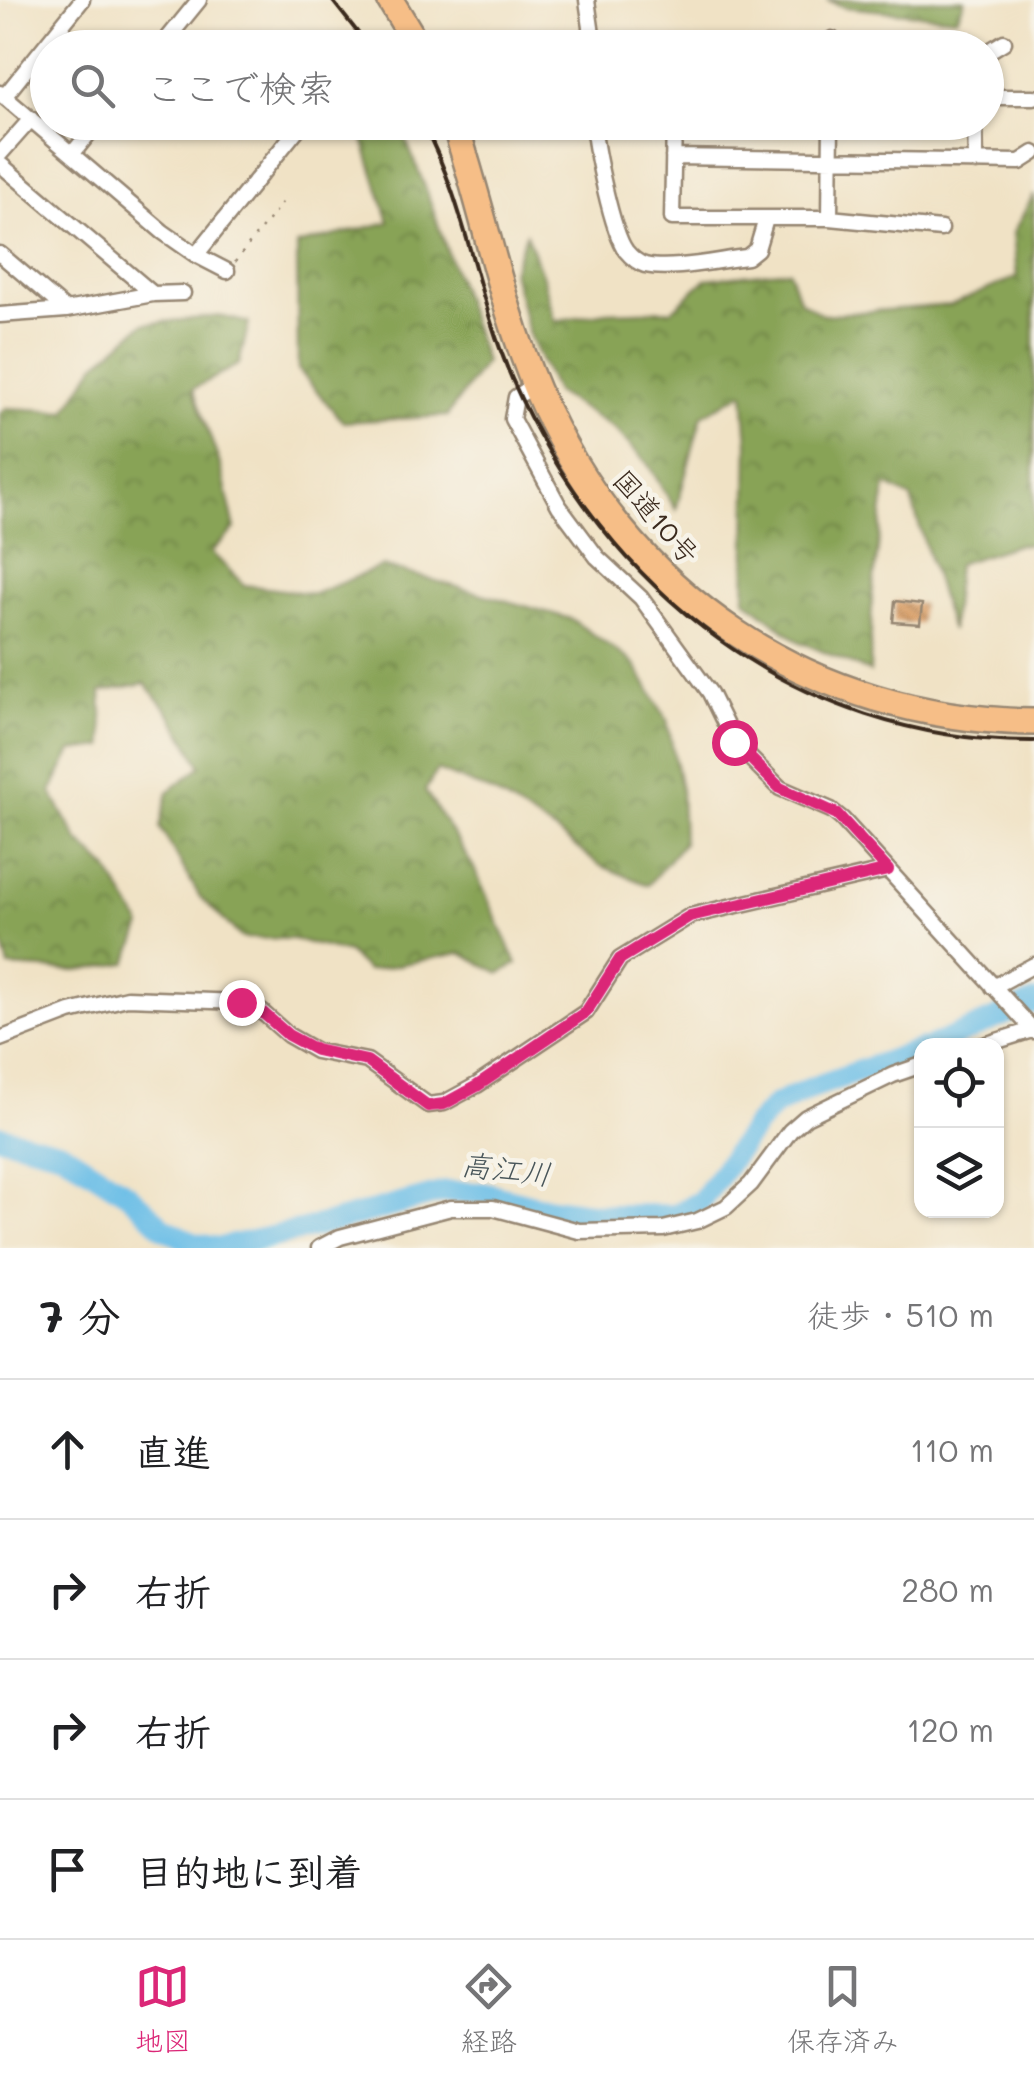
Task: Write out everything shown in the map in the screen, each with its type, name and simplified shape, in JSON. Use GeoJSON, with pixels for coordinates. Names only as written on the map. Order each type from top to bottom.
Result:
{"type":"FeatureCollection","features":[{"type":"Feature","properties":{"kind":"highway"},"geometry":{"type":"LineString","coordinates":[[390,0],[408,30]]}},
{"type":"Feature","properties":{"kind":"highway","name":"国道10号"},"geometry":{"type":"LineString","coordinates":[[459,140],[506,304],[535,385],[562,442],[618,527],[671,582],[737,635],[812,677],[880,701],[949,717],[1034,722]]}},
{"type":"Feature","properties":{"kind":"street"},"geometry":{"type":"LineString","coordinates":[[57,30],[82,0]]}},
{"type":"Feature","properties":{"kind":"street"},"geometry":{"type":"LineString","coordinates":[[175,30],[199,0]]}},
{"type":"Feature","properties":{"kind":"street"},"geometry":{"type":"LineString","coordinates":[[587,0],[591,30]]}},
{"type":"Feature","properties":{"kind":"street"},"geometry":{"type":"LineString","coordinates":[[30,62],[2,95],[30,118]]}},
{"type":"Feature","properties":{"kind":"street"},"geometry":{"type":"LineString","coordinates":[[1004,97],[1034,97]]}},
{"type":"Feature","properties":{"kind":"street"},"geometry":{"type":"LineString","coordinates":[[0,154],[30,120]]}},
{"type":"Feature","properties":{"kind":"street"},"geometry":{"type":"LineString","coordinates":[[56,140],[137,211],[196,255],[227,271]]}},
{"type":"Feature","properties":{"kind":"street"},"geometry":{"type":"LineString","coordinates":[[73,154],[84,140]]}},
{"type":"Feature","properties":{"kind":"street"},"geometry":{"type":"LineString","coordinates":[[196,255],[289,140]]}},
{"type":"Feature","properties":{"kind":"street"},"geometry":{"type":"LineString","coordinates":[[596,140],[619,236],[626,252],[637,261],[658,266],[746,256],[758,249],[766,219]]}},
{"type":"Feature","properties":{"kind":"street"},"geometry":{"type":"LineString","coordinates":[[674,140],[672,218],[830,218],[942,229]]}},
{"type":"Feature","properties":{"kind":"street"},"geometry":{"type":"LineString","coordinates":[[830,218],[831,140]]}},
{"type":"Feature","properties":{"kind":"street"},"geometry":{"type":"LineString","coordinates":[[975,140],[976,162]]}},
{"type":"Feature","properties":{"kind":"street"},"geometry":{"type":"LineString","coordinates":[[673,158],[1020,162],[1034,153]]}},
{"type":"Feature","properties":{"kind":"street"},"geometry":{"type":"LineString","coordinates":[[0,164],[153,294]]}},
{"type":"Feature","properties":{"kind":"street"},"geometry":{"type":"LineString","coordinates":[[0,254],[66,310]]}},
{"type":"Feature","properties":{"kind":"street"},"geometry":{"type":"LineString","coordinates":[[0,315],[183,293]]}},
{"type":"Feature","properties":{"kind":"street"},"geometry":{"type":"LineString","coordinates":[[535,385],[516,396],[512,419],[570,521],[597,557],[634,590],[650,611],[710,693],[738,746],[780,788],[837,814],[1033,1031],[1004,1039]]}},
{"type":"Feature","properties":{"kind":"street"},"geometry":{"type":"LineString","coordinates":[[0,1039],[70,1012],[127,998],[241,1002],[316,1050],[367,1061],[428,1106],[444,1104],[586,1012],[620,959],[690,916],[888,870]]}},
{"type":"Feature","properties":{"kind":"street"},"geometry":{"type":"LineString","coordinates":[[993,987],[1034,966]]}},
{"type":"Feature","properties":{"kind":"street"},"geometry":{"type":"LineString","coordinates":[[319,1248],[340,1237],[461,1207],[492,1208],[580,1231],[663,1230],[697,1221],[726,1206],[751,1184],[790,1131],[806,1117],[914,1068]]}},
{"type":"Feature","properties":{"kind":"path"},"geometry":{"type":"LineString","coordinates":[[227,271],[284,200]]}},
{"type":"Feature","properties":{"kind":"green space"},"geometry":{"type":"Polygon","coordinates":[[[827,0],[965,0],[957,18],[844,7],[827,0]]]}},
{"type":"Feature","properties":{"kind":"green space"},"geometry":{"type":"Polygon","coordinates":[[[363,140],[406,140],[485,362],[447,416],[343,422],[298,369],[297,245],[389,222],[363,140]]]}},
{"type":"Feature","properties":{"kind":"green space"},"geometry":{"type":"Polygon","coordinates":[[[1034,194],[1034,545],[1019,544],[957,564],[951,631],[911,498],[886,485],[872,596],[870,672],[798,641],[745,599],[748,444],[744,392],[702,415],[676,510],[647,463],[613,428],[555,392],[529,335],[512,271],[526,234],[555,321],[607,312],[672,310],[706,279],[789,270],[799,300],[822,315],[951,305],[1017,277],[1013,233],[1034,194]]]}},
{"type":"Feature","properties":{"kind":"green space"},"geometry":{"type":"Polygon","coordinates":[[[220,316],[249,323],[239,364],[193,389],[221,467],[235,529],[211,552],[244,585],[314,594],[383,566],[571,619],[634,663],[667,720],[681,790],[683,843],[648,885],[599,865],[555,831],[492,792],[437,770],[425,791],[473,866],[517,964],[500,973],[460,953],[367,971],[348,953],[293,939],[242,938],[200,897],[160,827],[168,792],[201,766],[172,716],[145,683],[101,692],[104,747],[72,751],[51,792],[78,840],[108,869],[142,926],[127,963],[77,971],[9,967],[0,935],[0,414],[6,408],[66,411],[96,364],[143,324],[220,316]]]}},
{"type":"Feature","properties":{"kind":"building"},"geometry":{"type":"Polygon","coordinates":[[[895,601],[922,604],[920,624],[893,622],[895,601]]]}},
{"type":"Feature","properties":{"kind":"waterway","name":"高江川"},"geometry":{"type":"LineString","coordinates":[[951,1038],[1034,1002]]}},
{"type":"Feature","properties":{"kind":"waterway","name":"高江川"},"geometry":{"type":"LineString","coordinates":[[0,1136],[62,1152],[128,1194],[164,1228],[193,1243],[219,1248],[444,1192],[487,1193],[537,1206],[605,1215],[674,1215],[701,1201],[774,1106],[811,1088],[914,1052]]}},
{"type":"Feature","properties":{"kind":"railway"},"geometry":{"type":"LineString","coordinates":[[332,0],[356,30]]}},
{"type":"Feature","properties":{"kind":"railway"},"geometry":{"type":"LineString","coordinates":[[431,140],[450,184],[512,379],[551,455],[599,525],[656,587],[719,640],[789,683],[866,715],[947,734],[1034,741]]}},
{"type":"Feature","properties":{"kind":"route"},"geometry":{"type":"LineString","coordinates":[[241,1002],[316,1050],[367,1061],[428,1106],[444,1104],[586,1012],[620,959],[690,916],[888,870],[837,814],[780,788],[734,742]]}}]}
